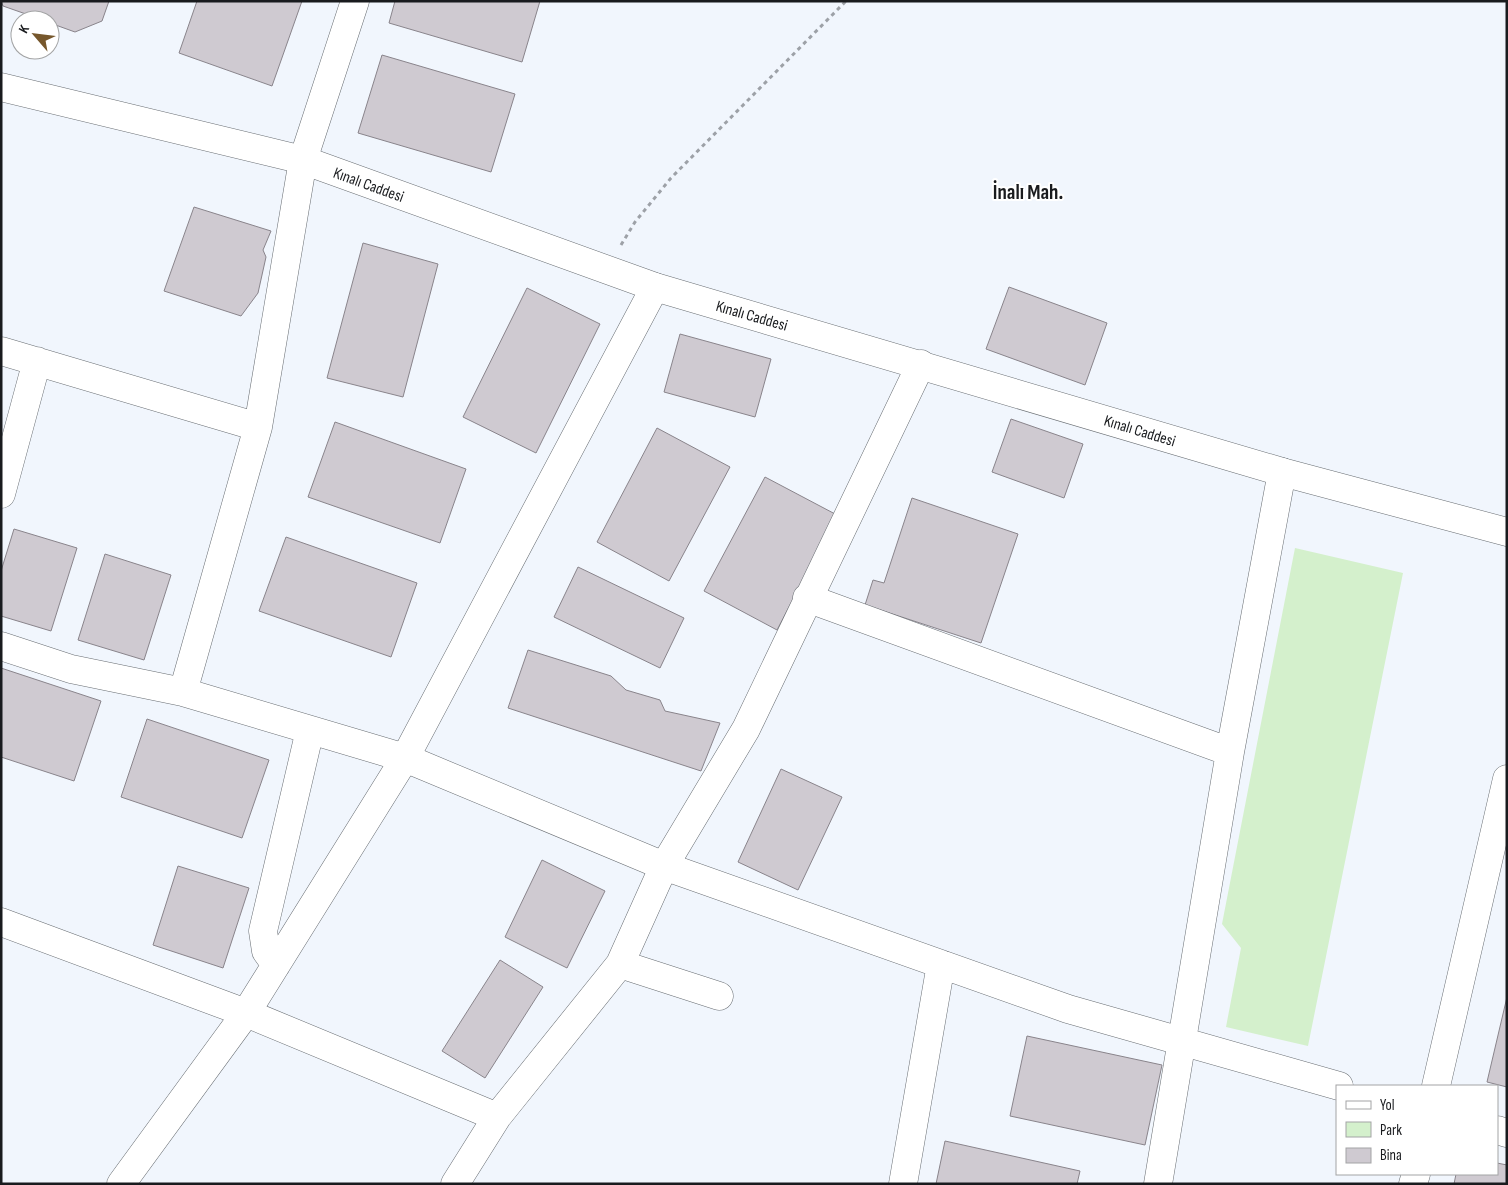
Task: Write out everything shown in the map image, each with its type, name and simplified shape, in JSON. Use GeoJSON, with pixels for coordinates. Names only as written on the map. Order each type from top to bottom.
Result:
{"type":"FeatureCollection","features":[{"type":"Feature","properties":{"kind":"street"},"geometry":{"type":"LineString","coordinates":[[183,692],[258,427],[303,160],[355,1]]}},
{"type":"Feature","properties":{"kind":"street","name":"Kınalı Caddesi"},"geometry":{"type":"LineString","coordinates":[[1,87],[303,160],[656,287],[1282,472],[1507,532]]}},
{"type":"Feature","properties":{"kind":"street"},"geometry":{"type":"LineString","coordinates":[[121,1184],[246,1013],[405,758],[656,287]]}},
{"type":"Feature","properties":{"kind":"street"},"geometry":{"type":"LineString","coordinates":[[1,351],[258,427]]}},
{"type":"Feature","properties":{"kind":"street"},"geometry":{"type":"LineString","coordinates":[[1,494],[37,361]]}},
{"type":"Feature","properties":{"kind":"street"},"geometry":{"type":"LineString","coordinates":[[455,1184],[497,1117],[620,964],[664,866],[746,729],[807,598],[921,364]]}},
{"type":"Feature","properties":{"kind":"street"},"geometry":{"type":"LineString","coordinates":[[1158,1184],[1230,752],[1282,472]]}},
{"type":"Feature","properties":{"kind":"street"},"geometry":{"type":"LineString","coordinates":[[807,598],[1230,752]]}},
{"type":"Feature","properties":{"kind":"street"},"geometry":{"type":"LineString","coordinates":[[1,646],[71,669],[183,692],[405,758],[664,866],[1068,1009],[1336,1085]]}},
{"type":"Feature","properties":{"kind":"street"},"geometry":{"type":"LineString","coordinates":[[276,965],[266,951],[262,931],[310,730]]}},
{"type":"Feature","properties":{"kind":"street"},"geometry":{"type":"LineString","coordinates":[[1436,1085],[1507,779]]}},
{"type":"Feature","properties":{"kind":"street"},"geometry":{"type":"LineString","coordinates":[[1,922],[246,1013],[497,1117]]}},
{"type":"Feature","properties":{"kind":"street"},"geometry":{"type":"LineString","coordinates":[[620,964],[719,996]]}},
{"type":"Feature","properties":{"kind":"street"},"geometry":{"type":"LineString","coordinates":[[903,1184],[941,964]]}},
{"type":"Feature","properties":{"kind":"path"},"geometry":{"type":"LineString","coordinates":[[608,270],[635,222],[652,200],[846,1]]}},
{"type":"Feature","properties":{"kind":"green space"},"geometry":{"type":"Polygon","coordinates":[[[1295,548],[1403,573],[1308,1046],[1226,1027],[1241,948],[1222,924],[1295,548]]]}},
{"type":"Feature","properties":{"kind":"building"},"geometry":{"type":"Polygon","coordinates":[[[1,1],[109,1],[102,21],[75,32],[60,27],[60,10],[14,10],[3,6],[1,1]]]}},
{"type":"Feature","properties":{"kind":"building"},"geometry":{"type":"Polygon","coordinates":[[[197,1],[302,1],[272,86],[179,53],[197,1]]]}},
{"type":"Feature","properties":{"kind":"building"},"geometry":{"type":"Polygon","coordinates":[[[395,1],[540,1],[522,62],[389,23],[395,1]]]}},
{"type":"Feature","properties":{"kind":"building"},"geometry":{"type":"Polygon","coordinates":[[[382,55],[515,94],[491,172],[358,133],[382,55]]]}},
{"type":"Feature","properties":{"kind":"building"},"geometry":{"type":"Polygon","coordinates":[[[194,207],[271,231],[263,250],[266,257],[258,293],[241,316],[164,291],[194,207]]]}},
{"type":"Feature","properties":{"kind":"building"},"geometry":{"type":"Polygon","coordinates":[[[363,243],[438,264],[403,397],[327,378],[363,243]]]}},
{"type":"Feature","properties":{"kind":"building"},"geometry":{"type":"Polygon","coordinates":[[[1009,287],[1107,323],[1085,385],[986,349],[1009,287]]]}},
{"type":"Feature","properties":{"kind":"building"},"geometry":{"type":"Polygon","coordinates":[[[527,288],[600,324],[536,453],[463,417],[527,288]]]}},
{"type":"Feature","properties":{"kind":"building"},"geometry":{"type":"Polygon","coordinates":[[[680,334],[771,359],[755,417],[664,392],[680,334]]]}},
{"type":"Feature","properties":{"kind":"building"},"geometry":{"type":"Polygon","coordinates":[[[1011,419],[1083,444],[1064,498],[992,472],[1011,419]]]}},
{"type":"Feature","properties":{"kind":"building"},"geometry":{"type":"Polygon","coordinates":[[[335,422],[466,469],[440,543],[308,497],[335,422]]]}},
{"type":"Feature","properties":{"kind":"building"},"geometry":{"type":"Polygon","coordinates":[[[657,428],[730,467],[669,581],[597,542],[657,428]]]}},
{"type":"Feature","properties":{"kind":"building"},"geometry":{"type":"Polygon","coordinates":[[[765,477],[837,515],[777,630],[704,591],[765,477]]]}},
{"type":"Feature","properties":{"kind":"building"},"geometry":{"type":"Polygon","coordinates":[[[912,498],[1018,534],[981,643],[865,605],[873,580],[884,583],[912,498]]]}},
{"type":"Feature","properties":{"kind":"building"},"geometry":{"type":"Polygon","coordinates":[[[14,529],[77,548],[51,631],[1,616],[1,571],[14,529]]]}},
{"type":"Feature","properties":{"kind":"building"},"geometry":{"type":"Polygon","coordinates":[[[286,537],[417,583],[391,657],[259,611],[286,537]]]}},
{"type":"Feature","properties":{"kind":"building"},"geometry":{"type":"Polygon","coordinates":[[[105,554],[171,575],[144,660],[78,640],[105,554]]]}},
{"type":"Feature","properties":{"kind":"building"},"geometry":{"type":"Polygon","coordinates":[[[578,567],[684,618],[660,668],[554,617],[578,567]]]}},
{"type":"Feature","properties":{"kind":"building"},"geometry":{"type":"Polygon","coordinates":[[[528,650],[611,676],[626,690],[660,700],[665,711],[720,723],[701,771],[508,708],[528,650]]]}},
{"type":"Feature","properties":{"kind":"building"},"geometry":{"type":"Polygon","coordinates":[[[1,668],[101,701],[74,781],[1,757],[1,668]]]}},
{"type":"Feature","properties":{"kind":"building"},"geometry":{"type":"Polygon","coordinates":[[[147,719],[269,760],[242,838],[121,797],[147,719]]]}},
{"type":"Feature","properties":{"kind":"building"},"geometry":{"type":"Polygon","coordinates":[[[781,769],[842,797],[798,890],[738,862],[781,769]]]}},
{"type":"Feature","properties":{"kind":"building"},"geometry":{"type":"Polygon","coordinates":[[[542,860],[605,891],[567,968],[505,937],[542,860]]]}},
{"type":"Feature","properties":{"kind":"building"},"geometry":{"type":"Polygon","coordinates":[[[178,866],[249,888],[223,968],[153,945],[178,866]]]}},
{"type":"Feature","properties":{"kind":"building"},"geometry":{"type":"Polygon","coordinates":[[[500,960],[543,987],[485,1078],[442,1051],[500,960]]]}},
{"type":"Feature","properties":{"kind":"building"},"geometry":{"type":"Polygon","coordinates":[[[1507,997],[1507,1087],[1487,1082],[1507,997]]]}},
{"type":"Feature","properties":{"kind":"building"},"geometry":{"type":"Polygon","coordinates":[[[1027,1036],[1162,1065],[1145,1145],[1010,1116],[1027,1036]]]}},
{"type":"Feature","properties":{"kind":"building"},"geometry":{"type":"Polygon","coordinates":[[[945,1141],[1080,1171],[1077,1184],[936,1184],[945,1141]]]}},
{"type":"Feature","properties":{"kind":"building"},"geometry":{"type":"Polygon","coordinates":[[[1498,1163],[1507,1165],[1507,1184],[1454,1184],[1456,1175],[1498,1175],[1498,1163]]]}},
{"type":"Feature","properties":{"kind":"district","name":"İnalı Mah."},"geometry":{"type":"Point","coordinates":[1028,192]}}]}
